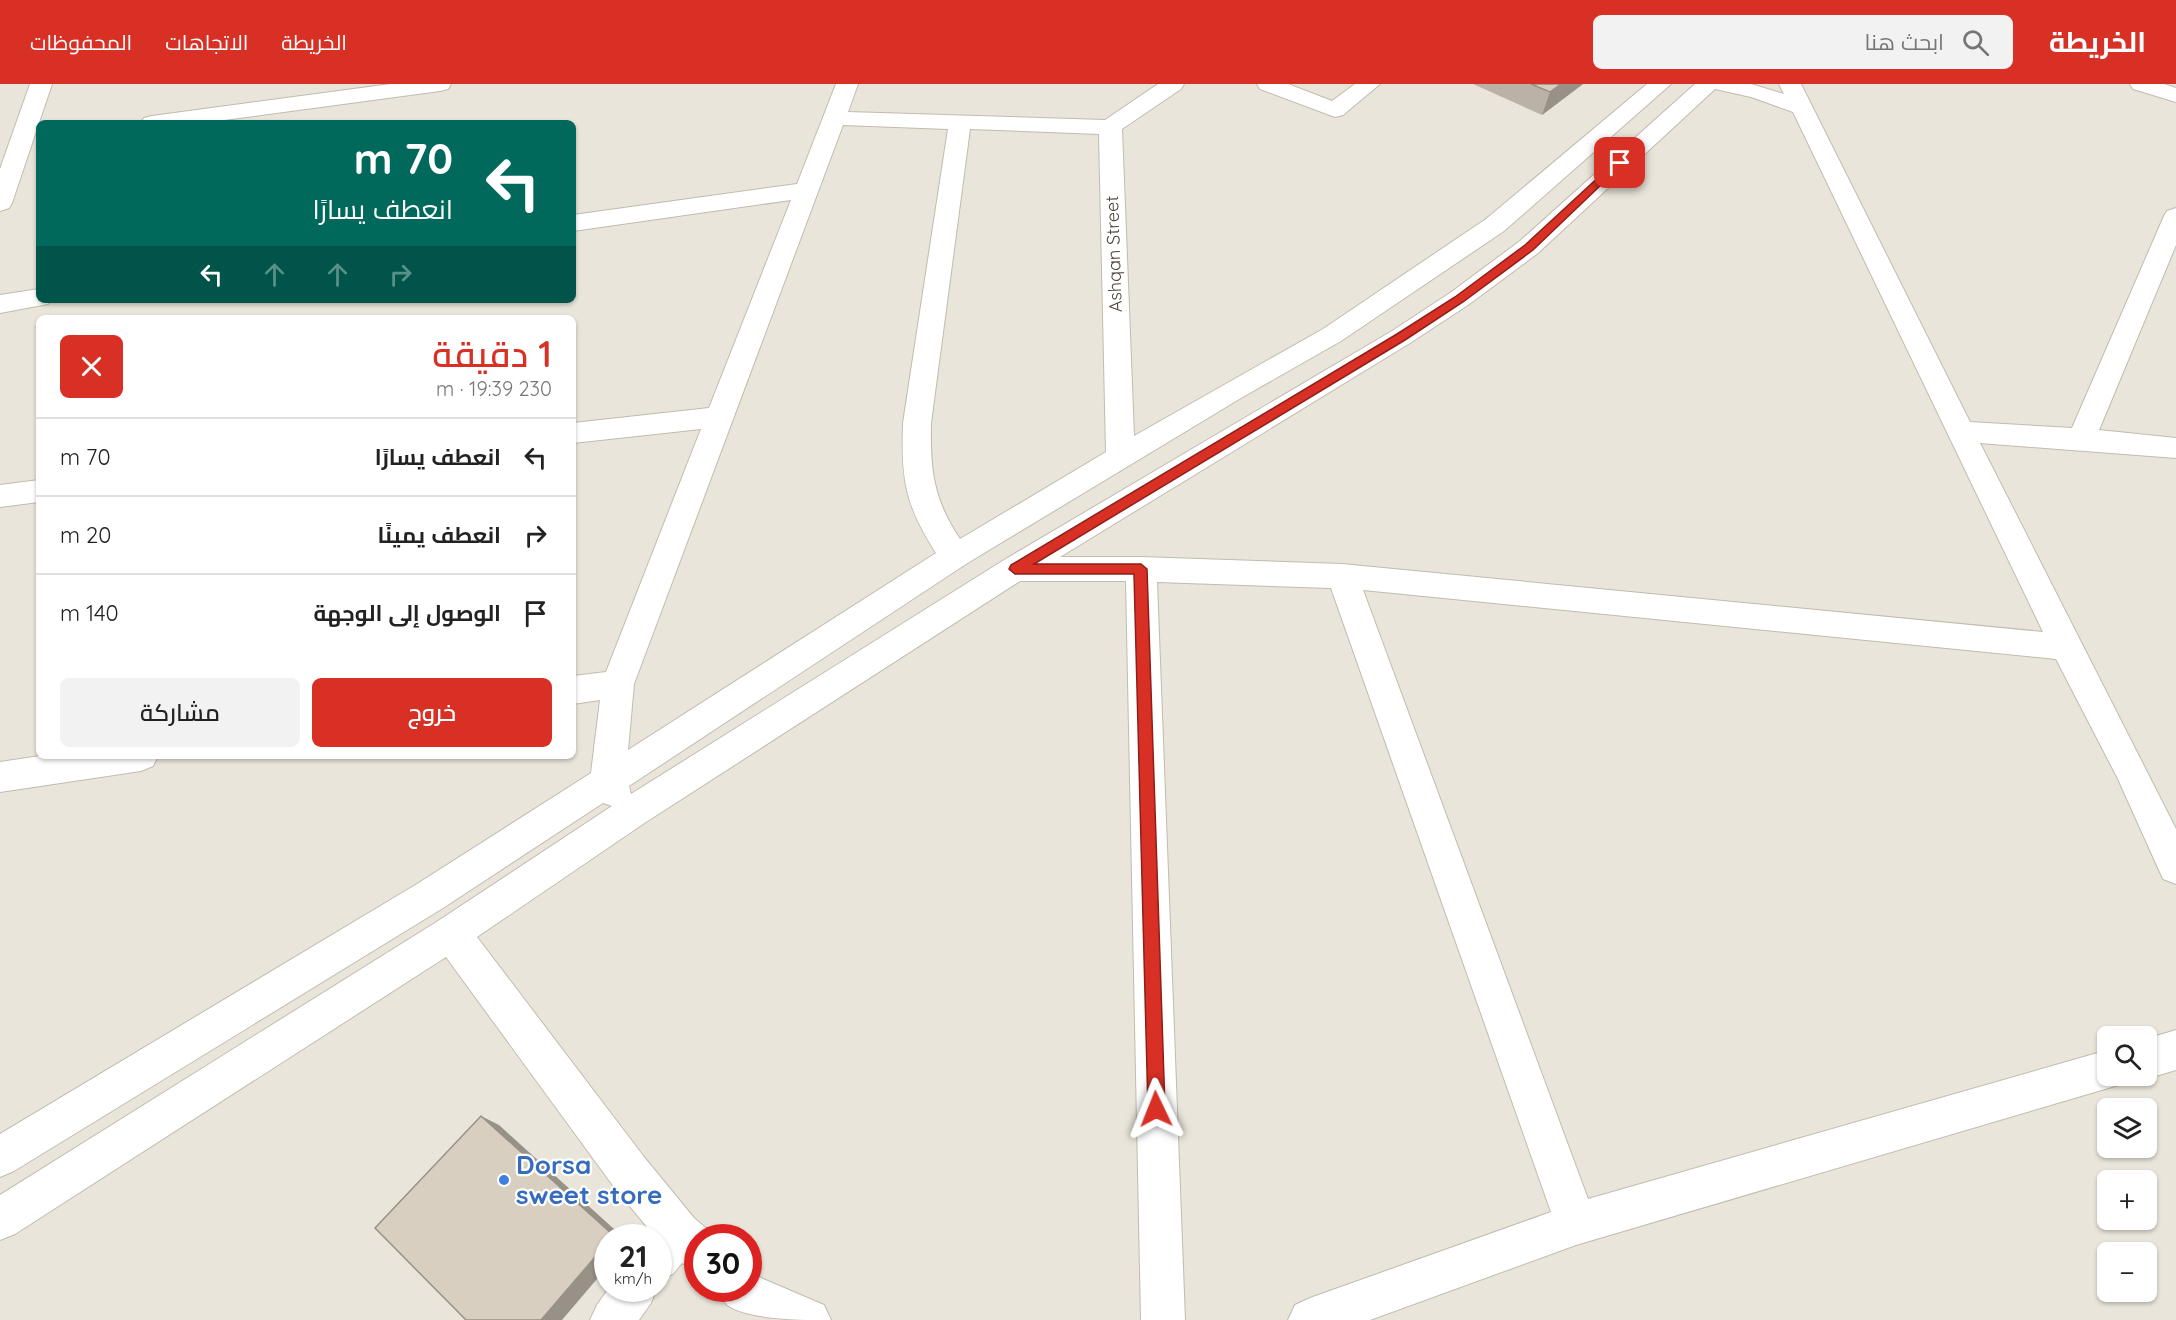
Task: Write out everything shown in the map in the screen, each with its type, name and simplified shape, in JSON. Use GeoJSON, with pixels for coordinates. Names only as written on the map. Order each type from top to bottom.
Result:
{"type":"FeatureCollection","features":[{"type":"Feature","properties":{"kind":"street"},"geometry":{"type":"LineString","coordinates":[[0,203],[40,84]]}},
{"type":"Feature","properties":{"kind":"street"},"geometry":{"type":"LineString","coordinates":[[174,120],[440,84]]}},
{"type":"Feature","properties":{"kind":"street"},"geometry":{"type":"LineString","coordinates":[[631,813],[607,782],[618,684],[848,84]]}},
{"type":"Feature","properties":{"kind":"street"},"geometry":{"type":"LineString","coordinates":[[835,118],[1110,127],[1173,84]]}},
{"type":"Feature","properties":{"kind":"street"},"geometry":{"type":"LineString","coordinates":[[1268,84],[1335,110],[1369,84]]}},
{"type":"Feature","properties":{"kind":"street"},"geometry":{"type":"LineString","coordinates":[[0,1156],[430,896],[955,556],[1231,391],[1332,335],[1495,225],[1660,84]]}},
{"type":"Feature","properties":{"kind":"street"},"geometry":{"type":"LineString","coordinates":[[0,1219],[451,933],[631,813],[1015,569],[1401,337],[1486,280],[1529,247],[1707,84]]}},
{"type":"Feature","properties":{"kind":"street"},"geometry":{"type":"LineString","coordinates":[[1720,84],[1757,92],[1796,96],[2066,647],[2131,771],[2176,867]]}},
{"type":"Feature","properties":{"kind":"street"},"geometry":{"type":"LineString","coordinates":[[2141,84],[2176,96]]}},
{"type":"Feature","properties":{"kind":"street"},"geometry":{"type":"LineString","coordinates":[[955,556],[930,519],[918,492],[915,460],[917,423],[960,122]]}},
{"type":"Feature","properties":{"kind":"street","name":"Ashqan Street"},"geometry":{"type":"LineString","coordinates":[[1110,127],[1120,457]]}},
{"type":"Feature","properties":{"kind":"street"},"geometry":{"type":"LineString","coordinates":[[576,223],[807,190]]}},
{"type":"Feature","properties":{"kind":"street"},"geometry":{"type":"LineString","coordinates":[[2081,439],[2176,216]]}},
{"type":"Feature","properties":{"kind":"street"},"geometry":{"type":"LineString","coordinates":[[0,304],[36,298]]}},
{"type":"Feature","properties":{"kind":"street"},"geometry":{"type":"LineString","coordinates":[[576,433],[719,417]]}},
{"type":"Feature","properties":{"kind":"street"},"geometry":{"type":"LineString","coordinates":[[1962,432],[2081,439],[2176,448]]}},
{"type":"Feature","properties":{"kind":"street"},"geometry":{"type":"LineString","coordinates":[[0,496],[36,491]]}},
{"type":"Feature","properties":{"kind":"street"},"geometry":{"type":"LineString","coordinates":[[1015,569],[1141,569],[1342,576],[2066,647]]}},
{"type":"Feature","properties":{"kind":"street"},"geometry":{"type":"LineString","coordinates":[[1141,569],[1162,1320]]}},
{"type":"Feature","properties":{"kind":"street"},"geometry":{"type":"LineString","coordinates":[[1342,576],[1576,1224]]}},
{"type":"Feature","properties":{"kind":"street"},"geometry":{"type":"LineString","coordinates":[[576,690],[618,684]]}},
{"type":"Feature","properties":{"kind":"street"},"geometry":{"type":"LineString","coordinates":[[0,777],[121,759]]}},
{"type":"Feature","properties":{"kind":"street"},"geometry":{"type":"LineString","coordinates":[[451,933],[629,1172],[678,1247]]}},
{"type":"Feature","properties":{"kind":"street"},"geometry":{"type":"LineString","coordinates":[[2157,1056],[2176,1050]]}},
{"type":"Feature","properties":{"kind":"street"},"geometry":{"type":"LineString","coordinates":[[1310,1320],[1576,1224],[2097,1073]]}},
{"type":"Feature","properties":{"kind":"street"},"geometry":{"type":"LineString","coordinates":[[762,1301],[809,1320]]}},
{"type":"Feature","properties":{"kind":"street"},"geometry":{"type":"LineString","coordinates":[[612,1320],[626,1302]]}},
{"type":"Feature","properties":{"kind":"shaded area"},"geometry":{"type":"Polygon","coordinates":[[[0,84],[2176,84],[2176,1320],[0,1320],[0,84]]]}},
{"type":"Feature","properties":{"kind":"building"},"geometry":{"type":"Polygon","coordinates":[[[1531,84],[1561,84],[1550,92],[1531,84]]]}},
{"type":"Feature","properties":{"kind":"building","name":"Dorsa sweet store"},"geometry":{"type":"Polygon","coordinates":[[[481,1116],[601,1224],[594,1224],[594,1258],[541,1320],[466,1320],[375,1228],[481,1116]]]}},
{"type":"Feature","properties":{"kind":"place","name":"Dorsa sweet store"},"geometry":{"type":"Point","coordinates":[504,1180]}},
{"type":"Feature","properties":{"kind":"route"},"geometry":{"type":"LineString","coordinates":[[1156,1109],[1141,569],[1015,569],[1234,435],[1401,337],[1459,299],[1529,247],[1620,163]]}}]}
